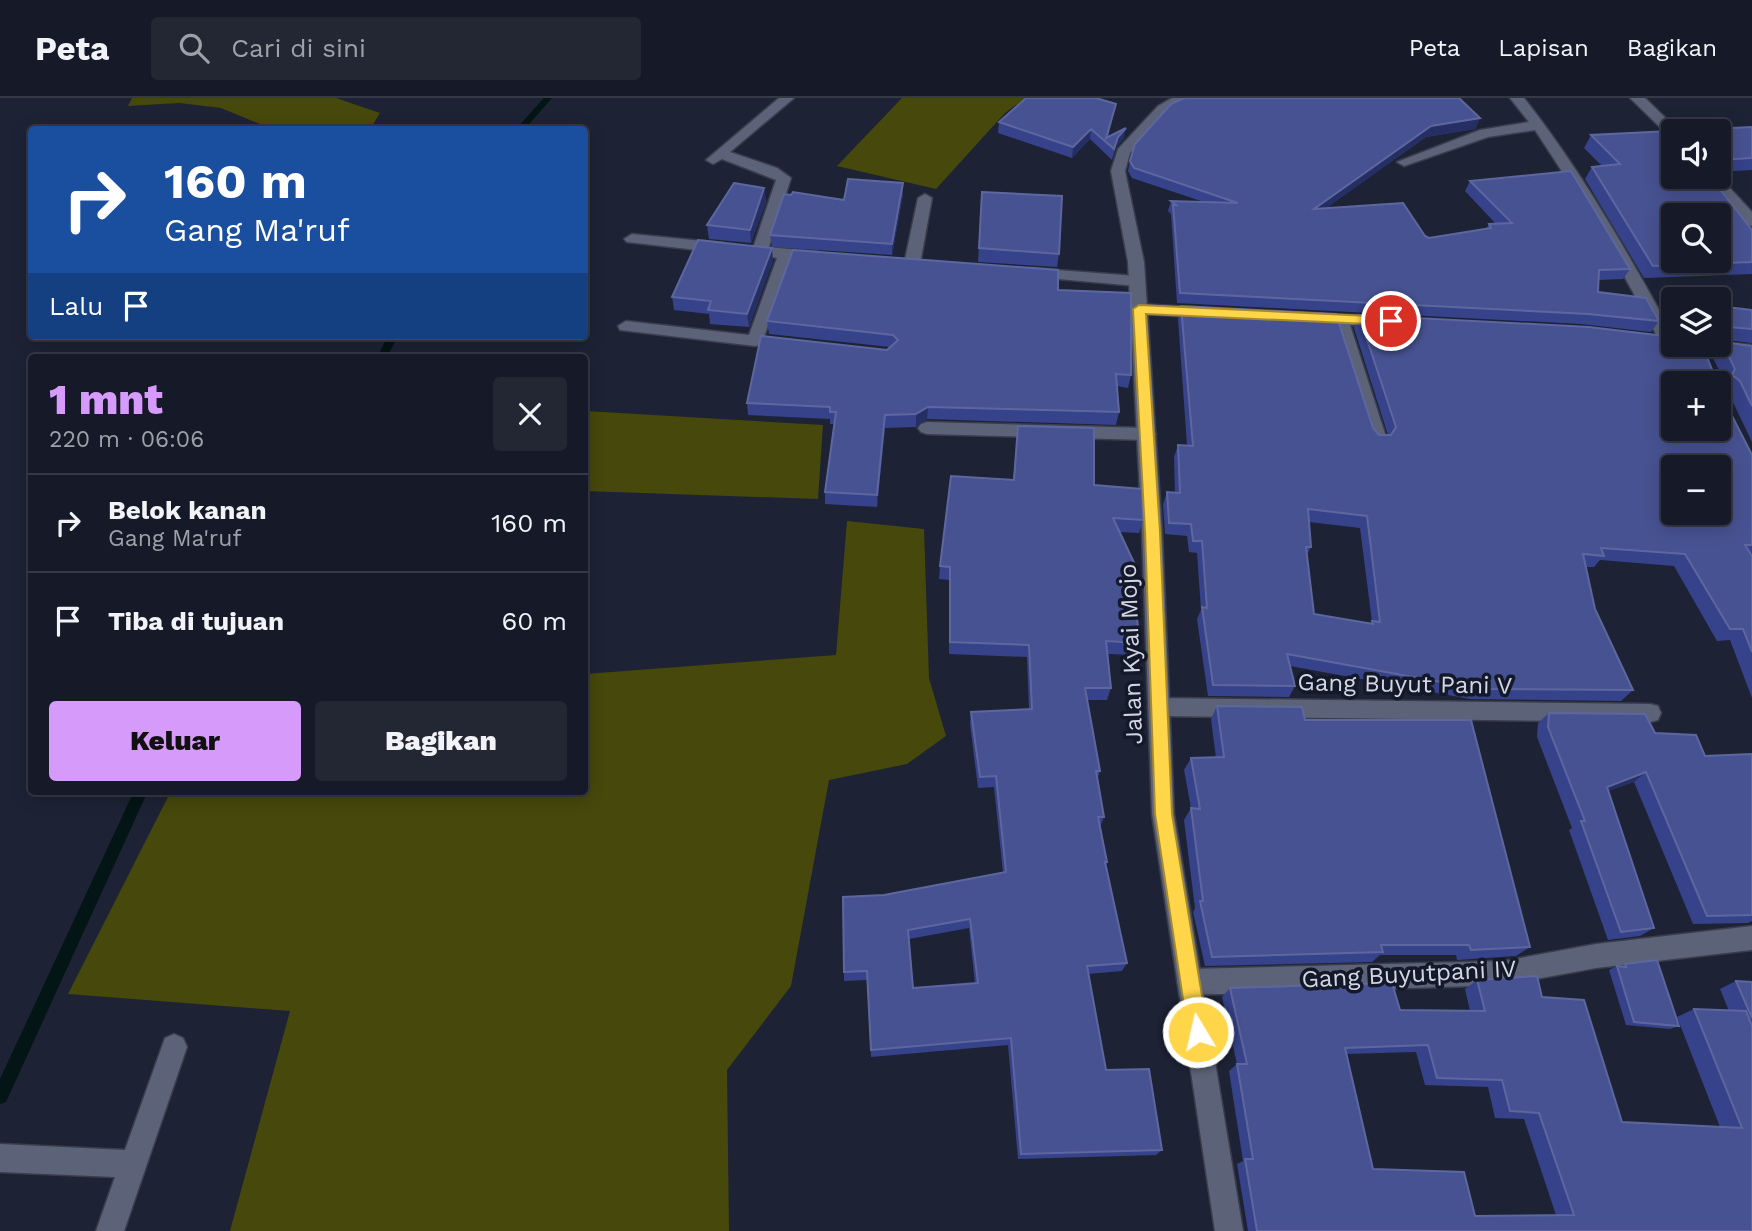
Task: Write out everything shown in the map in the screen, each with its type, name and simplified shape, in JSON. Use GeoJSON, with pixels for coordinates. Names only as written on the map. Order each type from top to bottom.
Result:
{"type":"FeatureCollection","features":[{"type":"Feature","properties":{"kind":"street"},"geometry":{"type":"LineString","coordinates":[[747,250],[784,178],[772,171],[717,156],[787,98]]}},
{"type":"Feature","properties":{"kind":"street","name":"Jalan Kyai Mojo"},"geometry":{"type":"LineString","coordinates":[[1181,98],[1163,109],[1123,152],[1118,171],[1136,262],[1147,433],[1163,814],[1229,1231]]}},
{"type":"Feature","properties":{"kind":"street"},"geometry":{"type":"LineString","coordinates":[[1517,98],[1540,125],[1596,211],[1661,324]]}},
{"type":"Feature","properties":{"kind":"street"},"geometry":{"type":"LineString","coordinates":[[1637,98],[1662,119]]}},
{"type":"Feature","properties":{"kind":"street"},"geometry":{"type":"LineString","coordinates":[[1404,162],[1485,132],[1540,125]]}},
{"type":"Feature","properties":{"kind":"street"},"geometry":{"type":"LineString","coordinates":[[1723,189],[1752,221]]}},
{"type":"Feature","properties":{"kind":"street"},"geometry":{"type":"LineString","coordinates":[[912,264],[925,198]]}},
{"type":"Feature","properties":{"kind":"street"},"geometry":{"type":"LineString","coordinates":[[632,239],[837,258]]}},
{"type":"Feature","properties":{"kind":"street"},"geometry":{"type":"LineString","coordinates":[[626,326],[762,342],[786,255]]}},
{"type":"Feature","properties":{"kind":"street"},"geometry":{"type":"LineString","coordinates":[[1017,272],[1136,281]]}},
{"type":"Feature","properties":{"kind":"street"},"geometry":{"type":"LineString","coordinates":[[1139,309],[1220,314]]}},
{"type":"Feature","properties":{"kind":"street"},"geometry":{"type":"LineString","coordinates":[[1300,318],[1405,322]]}},
{"type":"Feature","properties":{"kind":"street"},"geometry":{"type":"LineString","coordinates":[[1340,320],[1378,440]]}},
{"type":"Feature","properties":{"kind":"street"},"geometry":{"type":"LineString","coordinates":[[1643,339],[1661,340]]}},
{"type":"Feature","properties":{"kind":"street"},"geometry":{"type":"LineString","coordinates":[[1731,349],[1752,351]]}},
{"type":"Feature","properties":{"kind":"street"},"geometry":{"type":"LineString","coordinates":[[1702,357],[1704,364]]}},
{"type":"Feature","properties":{"kind":"street"},"geometry":{"type":"LineString","coordinates":[[927,428],[1147,433]]}},
{"type":"Feature","properties":{"kind":"street","name":"Gang Buyut Pani V"},"geometry":{"type":"LineString","coordinates":[[1160,707],[1650,713]]}},
{"type":"Feature","properties":{"kind":"street","name":"Gang Buyutpani IV"},"geometry":{"type":"LineString","coordinates":[[1190,982],[1504,973],[1596,956],[1752,939]]}},
{"type":"Feature","properties":{"kind":"street"},"geometry":{"type":"LineString","coordinates":[[110,1231],[174,1048]]}},
{"type":"Feature","properties":{"kind":"street"},"geometry":{"type":"LineString","coordinates":[[1,1158],[133,1164]]}},
{"type":"Feature","properties":{"kind":"shaded area"},"geometry":{"type":"Polygon","coordinates":[[[132,98],[336,98],[380,113],[372,126],[265,126],[221,108],[179,103],[128,106],[132,98]]]}},
{"type":"Feature","properties":{"kind":"shaded area"},"geometry":{"type":"Polygon","coordinates":[[[902,98],[1025,98],[1005,113],[936,189],[837,166],[902,98]]]}},
{"type":"Feature","properties":{"kind":"shaded area"},"geometry":{"type":"Polygon","coordinates":[[[588,411],[823,425],[818,499],[588,491],[588,411]]]}},
{"type":"Feature","properties":{"kind":"shaded area"},"geometry":{"type":"Polygon","coordinates":[[[847,521],[924,529],[929,678],[946,736],[907,764],[829,780],[791,986],[727,1070],[729,1231],[230,1231],[290,1011],[68,994],[169,795],[588,795],[588,674],[836,655],[847,521]]]}},
{"type":"Feature","properties":{"kind":"building"},"geometry":{"type":"Polygon","coordinates":[[[1026,98],[1096,98],[1116,104],[1106,138],[1126,128],[1118,137],[1114,149],[1091,129],[1073,147],[999,122],[1026,98]]]}},
{"type":"Feature","properties":{"kind":"building"},"geometry":{"type":"Polygon","coordinates":[[[1184,98],[1459,98],[1480,118],[1431,126],[1314,209],[1403,203],[1429,238],[1491,228],[1489,224],[1512,223],[1470,181],[1571,171],[1630,269],[1599,270],[1598,292],[1646,298],[1659,321],[1588,314],[1180,293],[1173,205],[1176,205],[1171,201],[1238,203],[1134,168],[1130,161],[1135,144],[1171,104],[1184,98]]]}},
{"type":"Feature","properties":{"kind":"building"},"geometry":{"type":"Polygon","coordinates":[[[1752,127],[1752,158],[1731,159],[1731,128],[1752,127]]]}},
{"type":"Feature","properties":{"kind":"building"},"geometry":{"type":"Polygon","coordinates":[[[1661,132],[1661,189],[1720,189],[1731,203],[1661,203],[1661,266],[1653,266],[1592,167],[1620,164],[1591,135],[1661,132]]]}},
{"type":"Feature","properties":{"kind":"building"},"geometry":{"type":"Polygon","coordinates":[[[848,179],[903,183],[892,244],[770,235],[784,194],[791,195],[793,192],[844,200],[848,179]]]}},
{"type":"Feature","properties":{"kind":"building"},"geometry":{"type":"Polygon","coordinates":[[[734,183],[764,188],[750,230],[707,225],[734,183]]]}},
{"type":"Feature","properties":{"kind":"building"},"geometry":{"type":"Polygon","coordinates":[[[982,192],[1062,196],[1059,254],[979,248],[982,192]]]}},
{"type":"Feature","properties":{"kind":"building"},"geometry":{"type":"Polygon","coordinates":[[[1731,204],[1752,230],[1752,262],[1731,263],[1731,204]]]}},
{"type":"Feature","properties":{"kind":"building"},"geometry":{"type":"Polygon","coordinates":[[[698,240],[772,248],[747,314],[708,310],[711,301],[672,297],[698,240]]]}},
{"type":"Feature","properties":{"kind":"building"},"geometry":{"type":"Polygon","coordinates":[[[793,250],[1058,270],[1058,290],[1131,293],[1131,375],[1116,374],[1119,412],[928,407],[916,414],[885,415],[877,495],[825,492],[836,412],[830,412],[830,407],[747,403],[761,336],[887,350],[898,340],[893,335],[767,321],[793,250]]]}},
{"type":"Feature","properties":{"kind":"building"},"geometry":{"type":"Polygon","coordinates":[[[1181,306],[1336,314],[1373,428],[1379,435],[1391,435],[1396,427],[1359,315],[1589,327],[1661,336],[1661,357],[1707,357],[1713,371],[1661,371],[1661,441],[1731,441],[1731,414],[1752,455],[1752,545],[1745,545],[1752,556],[1752,652],[1743,629],[1730,629],[1685,554],[1601,548],[1604,556],[1583,554],[1595,609],[1633,690],[1479,689],[1287,654],[1295,686],[1213,685],[1202,607],[1207,608],[1202,541],[1193,541],[1191,524],[1169,523],[1167,492],[1180,493],[1178,445],[1193,446],[1181,306]],[[1308,509],[1311,547],[1306,547],[1314,614],[1373,624],[1372,621],[1380,622],[1367,516],[1308,509]]]}},
{"type":"Feature","properties":{"kind":"building"},"geometry":{"type":"Polygon","coordinates":[[[1731,308],[1752,310],[1752,329],[1731,327],[1731,308]]]}},
{"type":"Feature","properties":{"kind":"building"},"geometry":{"type":"Polygon","coordinates":[[[1731,343],[1752,346],[1752,406],[1740,381],[1732,375],[1735,369],[1729,357],[1731,343]]]}},
{"type":"Feature","properties":{"kind":"building"},"geometry":{"type":"Polygon","coordinates":[[[1018,426],[1094,428],[1094,485],[1142,489],[1143,520],[1113,518],[1137,569],[1131,571],[1140,643],[1106,641],[1111,688],[1085,688],[1100,771],[1096,771],[1104,817],[1098,817],[1127,963],[1087,966],[1106,1070],[1149,1069],[1162,1150],[1021,1154],[1011,1038],[871,1050],[867,971],[844,972],[843,897],[884,895],[1006,872],[996,776],[980,777],[971,712],[1032,709],[1029,645],[950,642],[950,567],[940,566],[951,476],[1014,480],[1018,426]],[[970,919],[908,930],[913,988],[978,983],[970,919]]]}},
{"type":"Feature","properties":{"kind":"building"},"geometry":{"type":"Polygon","coordinates":[[[1217,706],[1302,707],[1305,720],[1471,720],[1530,947],[1471,950],[1469,945],[1381,945],[1383,952],[1212,957],[1200,901],[1203,901],[1191,808],[1200,809],[1191,758],[1224,757],[1217,706]]]}},
{"type":"Feature","properties":{"kind":"building"},"geometry":{"type":"Polygon","coordinates":[[[1549,713],[1645,714],[1655,733],[1696,735],[1705,756],[1752,754],[1752,915],[1707,916],[1646,772],[1607,787],[1654,928],[1621,932],[1581,821],[1585,821],[1548,727],[1549,713]]]}},
{"type":"Feature","properties":{"kind":"building"},"geometry":{"type":"Polygon","coordinates":[[[1657,960],[1679,1026],[1634,1022],[1617,966],[1626,967],[1625,964],[1657,960]]]}},
{"type":"Feature","properties":{"kind":"building"},"geometry":{"type":"Polygon","coordinates":[[[1537,976],[1542,997],[1584,1000],[1622,1122],[1742,1128],[1694,1009],[1746,1011],[1752,1026],[1752,1231],[1257,1231],[1245,1159],[1253,1159],[1237,1064],[1247,1064],[1230,988],[1392,983],[1400,1010],[1485,1011],[1477,980],[1537,976]],[[1428,1045],[1345,1048],[1373,1169],[1464,1172],[1475,1216],[1574,1215],[1539,1113],[1510,1111],[1502,1080],[1437,1078],[1428,1045]]]}},
{"type":"Feature","properties":{"kind":"building"},"geometry":{"type":"Polygon","coordinates":[[[1736,981],[1752,982],[1752,1018],[1736,981]]]}},
{"type":"Feature","properties":{"kind":"waterway"},"geometry":{"type":"LineString","coordinates":[[523,126],[548,98]]}},
{"type":"Feature","properties":{"kind":"waterway"},"geometry":{"type":"LineString","coordinates":[[384,354],[391,340]]}},
{"type":"Feature","properties":{"kind":"waterway"},"geometry":{"type":"LineString","coordinates":[[0,1096],[139,795]]}},
{"type":"Feature","properties":{"kind":"route"},"geometry":{"type":"LineString","coordinates":[[1198,1032],[1163,814],[1152,532],[1139,309],[1391,321]]}}]}
